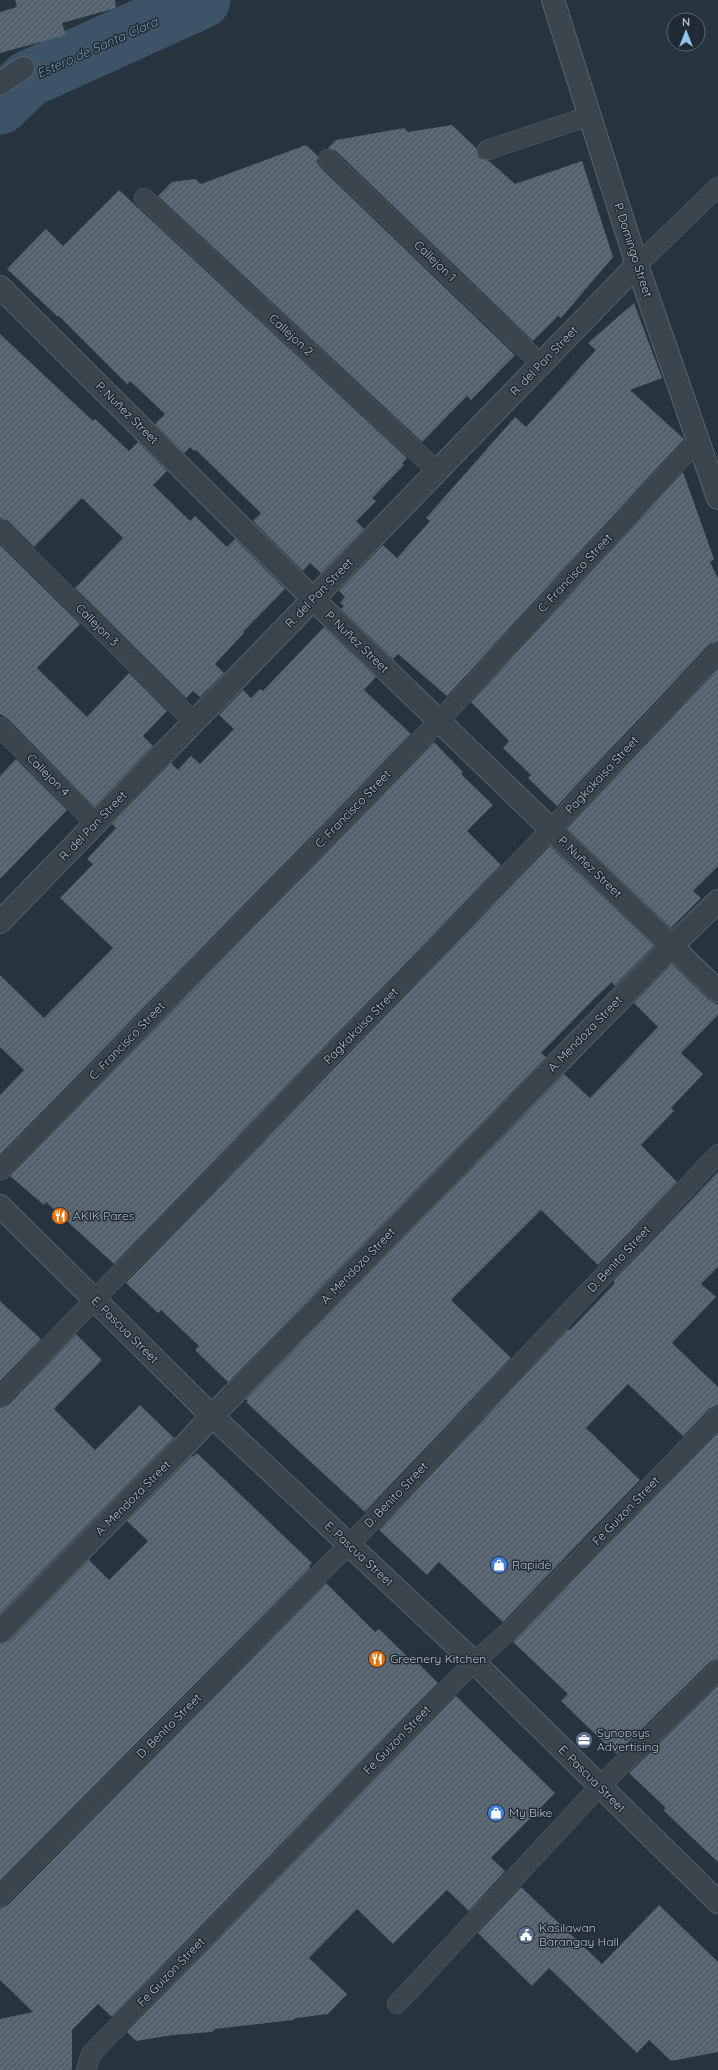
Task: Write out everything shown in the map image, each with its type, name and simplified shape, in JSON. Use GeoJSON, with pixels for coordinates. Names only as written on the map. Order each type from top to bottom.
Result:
{"type":"FeatureCollection","features":[{"type":"Feature","properties":{"kind":"street","name":"P. Domingo Street"},"geometry":{"type":"LineString","coordinates":[[553,0],[637,265],[718,498]]}},
{"type":"Feature","properties":{"kind":"street"},"geometry":{"type":"LineString","coordinates":[[0,84],[23,68]]}},
{"type":"Feature","properties":{"kind":"street","name":"R. del Pan Street"},"geometry":{"type":"LineString","coordinates":[[0,922],[637,265]]}},
{"type":"Feature","properties":{"kind":"street","name":"P. Nuñez Street"},"geometry":{"type":"LineString","coordinates":[[0,287],[438,722],[718,991]]}},
{"type":"Feature","properties":{"kind":"street","name":"A. Mendoza Street"},"geometry":{"type":"LineString","coordinates":[[0,1632],[188,1442],[672,946],[718,901]]}},
{"type":"Feature","properties":{"kind":"street","name":"E. Pascua Street"},"geometry":{"type":"LineString","coordinates":[[0,1206],[212,1416],[474,1662],[718,1902]]}},
{"type":"Feature","properties":{"kind":"lane"},"geometry":{"type":"LineString","coordinates":[[487,150],[589,116]]}},
{"type":"Feature","properties":{"kind":"lane","name":"Callejon 1"},"geometry":{"type":"LineString","coordinates":[[328,159],[542,364]]}},
{"type":"Feature","properties":{"kind":"lane"},"geometry":{"type":"LineString","coordinates":[[637,265],[718,187]]}},
{"type":"Feature","properties":{"kind":"lane","name":"Callejon 2"},"geometry":{"type":"LineString","coordinates":[[144,198],[437,471]]}},
{"type":"Feature","properties":{"kind":"lane","name":"C. Francisco Street"},"geometry":{"type":"LineString","coordinates":[[0,1171],[438,722],[698,440]]}},
{"type":"Feature","properties":{"kind":"lane","name":"Callejon 3"},"geometry":{"type":"LineString","coordinates":[[0,529],[194,722]]}},
{"type":"Feature","properties":{"kind":"lane","name":"Pagkakaisa Street"},"geometry":{"type":"LineString","coordinates":[[0,1396],[95,1300],[551,829],[718,652]]}},
{"type":"Feature","properties":{"kind":"lane","name":"Callejon 4"},"geometry":{"type":"LineString","coordinates":[[0,727],[95,823]]}},
{"type":"Feature","properties":{"kind":"lane","name":"D. Benito Street"},"geometry":{"type":"LineString","coordinates":[[0,1897],[348,1543],[380,1513],[718,1154]]}},
{"type":"Feature","properties":{"kind":"lane","name":"Fe Guizon Street"},"geometry":{"type":"LineString","coordinates":[[86,2070],[87,2062],[91,2054],[474,1662],[516,1625],[718,1416]]}},
{"type":"Feature","properties":{"kind":"lane"},"geometry":{"type":"LineString","coordinates":[[396,2004],[600,1786],[718,1670]]}},
{"type":"Feature","properties":{"kind":"building"},"geometry":{"type":"Polygon","coordinates":[[[15,0],[115,0],[116,8],[62,23],[66,35],[0,53],[0,12],[17,7],[15,0]]]}},
{"type":"Feature","properties":{"kind":"building"},"geometry":{"type":"Polygon","coordinates":[[[452,125],[476,148],[479,158],[489,161],[515,184],[582,161],[613,257],[561,318],[558,316],[533,341],[336,151],[328,148],[336,140],[404,128],[408,132],[452,125]]]}},
{"type":"Feature","properties":{"kind":"building"},"geometry":{"type":"Polygon","coordinates":[[[306,145],[318,156],[317,162],[320,167],[515,355],[471,400],[467,396],[422,442],[158,196],[172,182],[195,179],[201,184],[306,145]]]}},
{"type":"Feature","properties":{"kind":"building"},"geometry":{"type":"Polygon","coordinates":[[[119,190],[407,458],[402,463],[404,465],[372,498],[376,501],[356,521],[364,529],[321,573],[310,563],[303,571],[253,521],[261,513],[196,450],[194,451],[190,447],[184,453],[155,424],[165,414],[130,381],[127,384],[59,316],[58,317],[7,269],[46,229],[63,246],[119,190]]]}},
{"type":"Feature","properties":{"kind":"building"},"geometry":{"type":"Polygon","coordinates":[[[634,303],[662,378],[630,390],[684,439],[447,696],[398,654],[393,659],[341,609],[344,606],[340,603],[345,597],[339,591],[383,545],[397,558],[430,521],[426,518],[515,417],[526,427],[596,350],[588,343],[634,303]]]}},
{"type":"Feature","properties":{"kind":"building"},"geometry":{"type":"Polygon","coordinates":[[[0,334],[93,421],[95,419],[129,451],[138,442],[167,471],[153,485],[190,521],[195,516],[227,547],[235,539],[285,589],[243,632],[244,633],[215,664],[224,673],[200,697],[193,691],[186,698],[75,588],[123,538],[82,498],[34,547],[8,521],[0,518],[0,334]]]}},
{"type":"Feature","properties":{"kind":"building"},"geometry":{"type":"Polygon","coordinates":[[[683,472],[714,559],[710,562],[718,578],[718,641],[710,644],[557,806],[528,778],[531,775],[503,748],[509,741],[471,702],[683,472]]]}},
{"type":"Feature","properties":{"kind":"building"},"geometry":{"type":"Polygon","coordinates":[[[0,545],[80,624],[37,668],[87,717],[129,673],[167,711],[143,736],[153,746],[94,807],[8,719],[0,714],[0,545]]]}},
{"type":"Feature","properties":{"kind":"building"},"geometry":{"type":"Polygon","coordinates":[[[324,627],[376,677],[364,690],[411,734],[0,1155],[0,1095],[24,1070],[0,1047],[0,975],[44,1018],[113,948],[60,898],[93,864],[87,859],[116,828],[112,824],[171,763],[178,770],[191,756],[200,764],[234,729],[219,715],[243,690],[251,698],[260,689],[263,691],[324,627]]]}},
{"type":"Feature","properties":{"kind":"building"},"geometry":{"type":"Polygon","coordinates":[[[718,668],[718,866],[693,891],[701,898],[671,928],[567,828],[718,668]]]}},
{"type":"Feature","properties":{"kind":"building"},"geometry":{"type":"Polygon","coordinates":[[[434,742],[463,772],[461,774],[493,805],[467,831],[501,865],[114,1264],[46,1202],[44,1205],[10,1176],[434,742]]]}},
{"type":"Feature","properties":{"kind":"building"},"geometry":{"type":"Polygon","coordinates":[[[16,759],[67,810],[0,879],[0,776],[16,759]]]}},
{"type":"Feature","properties":{"kind":"building"},"geometry":{"type":"Polygon","coordinates":[[[550,846],[654,946],[615,986],[612,982],[595,998],[541,1053],[546,1057],[228,1382],[195,1350],[199,1346],[161,1310],[158,1313],[126,1283],[550,846]]]}},
{"type":"Feature","properties":{"kind":"building"},"geometry":{"type":"Polygon","coordinates":[[[672,964],[709,1000],[718,1005],[718,1015],[681,1053],[703,1074],[671,1108],[674,1111],[641,1145],[677,1182],[598,1265],[541,1210],[452,1299],[452,1301],[511,1358],[365,1512],[246,1402],[248,1401],[246,1399],[564,1074],[590,1098],[658,1027],[634,1003],[672,964]]]}},
{"type":"Feature","properties":{"kind":"building"},"geometry":{"type":"Polygon","coordinates":[[[718,1172],[718,1267],[701,1284],[716,1297],[672,1343],[718,1387],[718,1405],[710,1408],[683,1436],[628,1384],[586,1428],[640,1480],[503,1622],[439,1562],[427,1575],[379,1530],[568,1329],[570,1330],[614,1284],[614,1280],[718,1172]]]}},
{"type":"Feature","properties":{"kind":"building"},"geometry":{"type":"Polygon","coordinates":[[[0,1301],[41,1339],[0,1381],[0,1301]]]}},
{"type":"Feature","properties":{"kind":"building"},"geometry":{"type":"Polygon","coordinates":[[[76,1334],[102,1360],[54,1409],[95,1450],[140,1405],[174,1438],[0,1614],[0,1408],[8,1405],[76,1334]]]}},
{"type":"Feature","properties":{"kind":"building"},"geometry":{"type":"Polygon","coordinates":[[[718,1432],[718,1659],[710,1662],[616,1754],[561,1701],[568,1694],[513,1642],[718,1432]]]}},
{"type":"Feature","properties":{"kind":"building"},"geometry":{"type":"Polygon","coordinates":[[[197,1453],[312,1563],[309,1566],[310,1568],[0,1881],[0,1644],[9,1641],[89,1560],[109,1580],[148,1541],[127,1521],[192,1456],[193,1457],[197,1453]]]}},
{"type":"Feature","properties":{"kind":"building"},"geometry":{"type":"Polygon","coordinates":[[[326,1583],[375,1632],[379,1629],[413,1662],[415,1660],[438,1683],[112,2017],[98,2004],[72,2030],[72,2070],[0,2070],[0,2019],[33,2012],[0,1980],[0,1908],[8,1905],[326,1583]]]}},
{"type":"Feature","properties":{"kind":"building"},"geometry":{"type":"Polygon","coordinates":[[[718,1685],[718,1862],[663,1810],[666,1808],[629,1773],[718,1685]]]}},
{"type":"Feature","properties":{"kind":"building"},"geometry":{"type":"Polygon","coordinates":[[[456,1696],[555,1793],[491,1858],[505,1871],[469,1911],[447,1890],[393,1944],[357,1909],[309,1958],[347,1994],[328,2014],[296,2018],[293,2020],[215,2029],[212,2032],[173,2035],[136,2041],[127,2032],[456,1696]]]}},
{"type":"Feature","properties":{"kind":"building"},"geometry":{"type":"Polygon","coordinates":[[[521,1887],[602,1964],[659,1905],[718,1962],[718,2052],[671,2061],[649,2040],[637,2053],[549,1968],[532,1986],[478,1933],[521,1887]]]}},
{"type":"Feature","properties":{"kind":"waterway","name":"Estero de Santa Clara"},"geometry":{"type":"LineString","coordinates":[[0,106],[28,79],[202,0]]}},
{"type":"Feature","properties":{"kind":"place","name":"AKIK Pares"},"geometry":{"type":"Point","coordinates":[60,1216]}},
{"type":"Feature","properties":{"kind":"place","name":"Rapidè"},"geometry":{"type":"Point","coordinates":[499,1565]}},
{"type":"Feature","properties":{"kind":"place","name":"Greenery Kitchen"},"geometry":{"type":"Point","coordinates":[377,1659]}},
{"type":"Feature","properties":{"kind":"place","name":"Synopsys Advertising"},"geometry":{"type":"Point","coordinates":[584,1740]}},
{"type":"Feature","properties":{"kind":"place","name":"My Bike"},"geometry":{"type":"Point","coordinates":[496,1813]}},
{"type":"Feature","properties":{"kind":"place","name":"Kasilawan Barangay Hall"},"geometry":{"type":"Point","coordinates":[526,1935]}}]}
